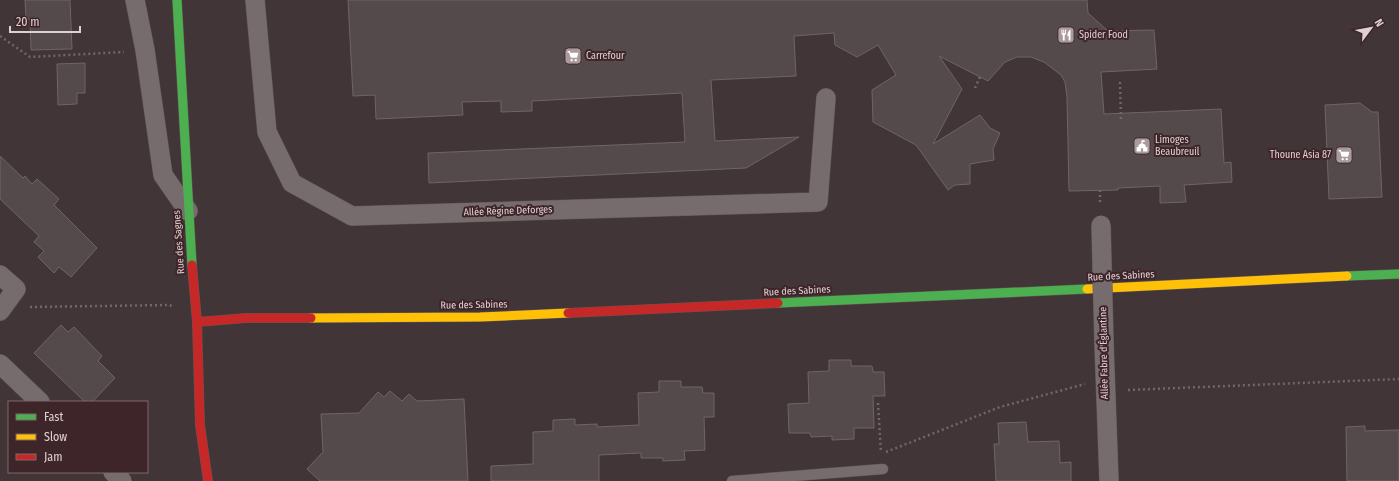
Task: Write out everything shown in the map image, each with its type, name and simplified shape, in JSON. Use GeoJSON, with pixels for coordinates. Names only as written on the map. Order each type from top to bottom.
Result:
{"type":"FeatureCollection","features":[{"type":"Feature","properties":{"kind":"street"},"geometry":{"type":"LineString","coordinates":[[135,0],[145,50],[162,175],[188,211]]}},
{"type":"Feature","properties":{"kind":"street","name":"Rue des Sagnes"},"geometry":{"type":"LineString","coordinates":[[177,0],[188,211],[197,322],[200,425],[208,481]]}},
{"type":"Feature","properties":{"kind":"street","name":"Allée Régine Deforges"},"geometry":{"type":"LineString","coordinates":[[255,0],[267,132],[292,183],[352,216],[818,202],[826,98]]}},
{"type":"Feature","properties":{"kind":"street","name":"Allée Fabre d'Églantine"},"geometry":{"type":"LineString","coordinates":[[1100,225],[1104,385],[1109,481]]}},
{"type":"Feature","properties":{"kind":"street"},"geometry":{"type":"LineString","coordinates":[[0,274],[16,290],[0,310]]}},
{"type":"Feature","properties":{"kind":"street","name":"Rue des Sabines"},"geometry":{"type":"LineString","coordinates":[[197,322],[246,318],[488,317],[1399,274]]}},
{"type":"Feature","properties":{"kind":"street"},"geometry":{"type":"LineString","coordinates":[[0,364],[39,401]]}},
{"type":"Feature","properties":{"kind":"street"},"geometry":{"type":"LineString","coordinates":[[114,473],[122,481]]}},
{"type":"Feature","properties":{"kind":"lane"},"geometry":{"type":"LineString","coordinates":[[732,481],[882,469]]}},
{"type":"Feature","properties":{"kind":"path"},"geometry":{"type":"LineString","coordinates":[[0,36],[30,57],[145,50]]}},
{"type":"Feature","properties":{"kind":"path"},"geometry":{"type":"LineString","coordinates":[[975,88],[980,77]]}},
{"type":"Feature","properties":{"kind":"path"},"geometry":{"type":"LineString","coordinates":[[1120,82],[1121,120]]}},
{"type":"Feature","properties":{"kind":"path"},"geometry":{"type":"LineString","coordinates":[[16,290],[29,307],[170,305],[197,322]]}},
{"type":"Feature","properties":{"kind":"path"},"geometry":{"type":"LineString","coordinates":[[878,403],[881,454],[1000,407],[1061,389],[1104,385],[1399,379]]}},
{"type":"Feature","properties":{"kind":"building"},"geometry":{"type":"Polygon","coordinates":[[[25,0],[70,0],[72,49],[31,50],[30,19],[26,19],[25,0]]]}},
{"type":"Feature","properties":{"kind":"building"},"geometry":{"type":"Polygon","coordinates":[[[348,0],[1087,0],[1088,13],[1108,31],[1154,30],[1157,69],[1101,72],[1104,114],[1221,109],[1224,163],[1231,162],[1232,182],[1184,185],[1186,202],[1160,203],[1160,186],[1118,188],[1118,190],[1069,191],[1067,97],[1065,82],[1061,75],[1044,62],[1031,57],[1017,57],[1005,62],[988,81],[939,56],[962,89],[933,144],[980,115],[990,128],[1000,133],[993,149],[994,160],[970,164],[970,184],[955,185],[948,190],[916,145],[873,122],[872,90],[896,75],[878,45],[857,57],[835,45],[834,33],[794,36],[796,76],[711,80],[715,141],[799,137],[746,168],[429,183],[428,153],[685,142],[682,93],[532,101],[532,111],[501,112],[501,101],[462,102],[463,115],[376,119],[375,95],[353,96],[348,0]]]}},
{"type":"Feature","properties":{"kind":"building"},"geometry":{"type":"Polygon","coordinates":[[[85,63],[85,93],[77,93],[77,104],[58,105],[57,64],[85,63]]]}},
{"type":"Feature","properties":{"kind":"building","name":"Thoune Asia 87"},"geometry":{"type":"Polygon","coordinates":[[[1360,103],[1372,112],[1378,112],[1382,197],[1329,199],[1325,105],[1360,103]]]}},
{"type":"Feature","properties":{"kind":"building"},"geometry":{"type":"Polygon","coordinates":[[[0,156],[23,178],[25,176],[32,184],[37,179],[59,199],[54,205],[97,248],[71,277],[59,267],[54,273],[38,257],[44,251],[34,242],[39,236],[0,199],[0,156]]]}},
{"type":"Feature","properties":{"kind":"building"},"geometry":{"type":"Polygon","coordinates":[[[61,325],[68,332],[74,327],[102,356],[98,361],[115,378],[93,401],[84,401],[34,353],[61,325]]]}},
{"type":"Feature","properties":{"kind":"building"},"geometry":{"type":"Polygon","coordinates":[[[829,360],[851,360],[851,366],[872,366],[873,372],[884,372],[885,396],[873,396],[874,428],[854,428],[854,439],[832,440],[832,436],[811,437],[810,433],[789,433],[788,404],[809,403],[808,372],[829,371],[829,360]]]}},
{"type":"Feature","properties":{"kind":"building"},"geometry":{"type":"Polygon","coordinates":[[[659,381],[681,381],[681,387],[702,387],[703,393],[714,393],[714,417],[704,417],[705,450],[684,451],[685,460],[663,461],[663,458],[641,458],[641,453],[599,455],[599,481],[491,481],[491,466],[533,464],[533,432],[553,431],[553,420],[575,419],[575,425],[597,424],[597,427],[639,425],[638,393],[659,392],[659,381]]]}},
{"type":"Feature","properties":{"kind":"building"},"geometry":{"type":"Polygon","coordinates":[[[390,391],[402,401],[409,394],[417,401],[464,399],[468,481],[320,481],[307,469],[323,452],[321,414],[359,413],[378,392],[384,397],[390,391]]]}},
{"type":"Feature","properties":{"kind":"building"},"geometry":{"type":"Polygon","coordinates":[[[1026,422],[1028,442],[1059,441],[1060,463],[1071,462],[1071,481],[996,481],[994,444],[999,444],[998,423],[1026,422]]]}},
{"type":"Feature","properties":{"kind":"building"},"geometry":{"type":"Polygon","coordinates":[[[1365,426],[1365,431],[1399,430],[1399,481],[1347,481],[1346,427],[1365,426]]]}},
{"type":"Feature","properties":{"kind":"traffic: fast"},"geometry":{"type":"LineString","coordinates":[[177,0],[192,265]]}},
{"type":"Feature","properties":{"kind":"traffic: fast"},"geometry":{"type":"LineString","coordinates":[[1347,276],[1399,274]]}},
{"type":"Feature","properties":{"kind":"traffic: fast"},"geometry":{"type":"LineString","coordinates":[[778,303],[1087,289]]}},
{"type":"Feature","properties":{"kind":"traffic: slow"},"geometry":{"type":"LineString","coordinates":[[1087,289],[1347,276]]}},
{"type":"Feature","properties":{"kind":"traffic: slow"},"geometry":{"type":"LineString","coordinates":[[311,318],[480,317],[568,313]]}},
{"type":"Feature","properties":{"kind":"traffic: jam"},"geometry":{"type":"LineString","coordinates":[[192,265],[197,322],[200,425],[208,481]]}},
{"type":"Feature","properties":{"kind":"traffic: jam"},"geometry":{"type":"LineString","coordinates":[[568,313],[778,303]]}},
{"type":"Feature","properties":{"kind":"traffic: jam"},"geometry":{"type":"LineString","coordinates":[[197,322],[246,318],[311,318]]}},
{"type":"Feature","properties":{"kind":"place","name":"Spider Food"},"geometry":{"type":"Point","coordinates":[1066,35]}},
{"type":"Feature","properties":{"kind":"place","name":"Carrefour"},"geometry":{"type":"Point","coordinates":[573,56]}},
{"type":"Feature","properties":{"kind":"place","name":"Limoges Beaubreuil"},"geometry":{"type":"Point","coordinates":[1142,146]}},
{"type":"Feature","properties":{"kind":"place","name":"Thoune Asia 87"},"geometry":{"type":"Point","coordinates":[1344,155]}}]}
